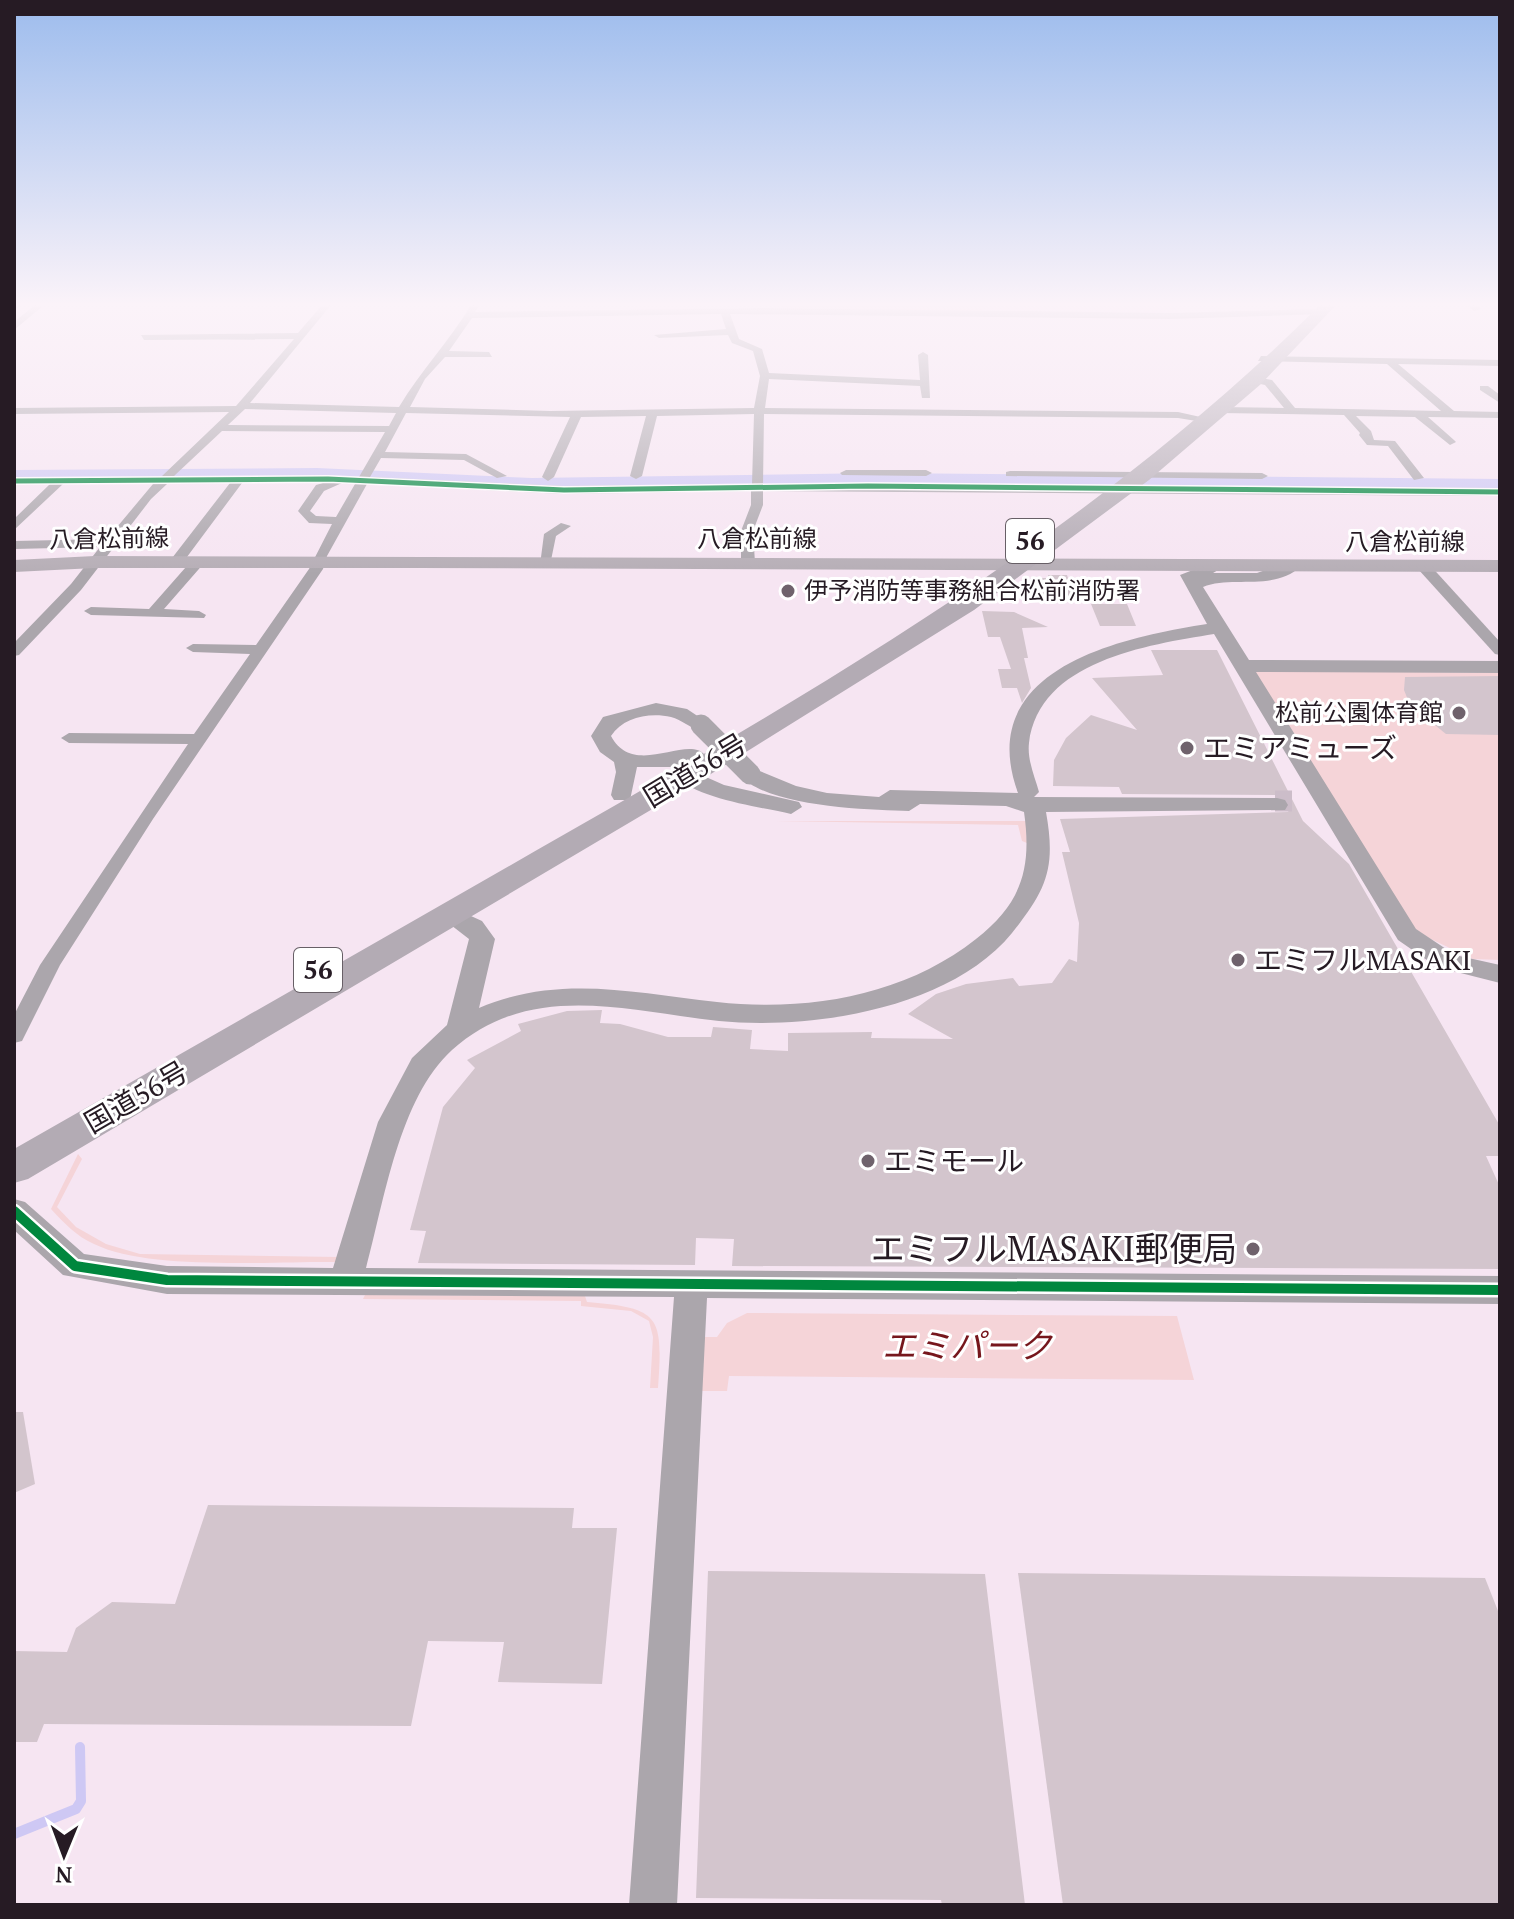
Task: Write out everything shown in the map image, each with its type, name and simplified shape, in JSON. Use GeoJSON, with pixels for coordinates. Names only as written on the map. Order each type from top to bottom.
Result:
{"type":"FeatureCollection","features":[{"type":"Feature","properties":{"kind":"highway","name":"国道56号"},"geometry":{"type":"LineString","coordinates":[[1208,416],[1231,395]]}},
{"type":"Feature","properties":{"kind":"highway","name":"国道56号"},"geometry":{"type":"LineString","coordinates":[[14,1144],[622,795],[691,765],[966,605],[1023,566],[1123,482],[1236,395]]}},
{"type":"Feature","properties":{"kind":"highway","name":"国道56号"},"geometry":{"type":"LineString","coordinates":[[14,1168],[451,915],[691,765],[1123,482]]}},
{"type":"Feature","properties":{"kind":"main road","name":"八倉松前線"},"geometry":{"type":"LineString","coordinates":[[14,566],[95,562],[1500,566]]}},
{"type":"Feature","properties":{"kind":"main road"},"geometry":{"type":"LineString","coordinates":[[920,564],[953,573],[957,581]]}},
{"type":"Feature","properties":{"kind":"street"},"geometry":{"type":"LineString","coordinates":[[14,652],[69,595],[169,474],[252,395]]}},
{"type":"Feature","properties":{"kind":"street"},"geometry":{"type":"LineString","coordinates":[[14,1036],[50,965],[318,562],[413,395]]}},
{"type":"Feature","properties":{"kind":"street"},"geometry":{"type":"LineString","coordinates":[[748,563],[747,531],[757,505],[762,395]]}},
{"type":"Feature","properties":{"kind":"street"},"geometry":{"type":"LineString","coordinates":[[925,395],[926,412]]}},
{"type":"Feature","properties":{"kind":"street"},"geometry":{"type":"LineString","coordinates":[[1278,395],[1293,412]]}},
{"type":"Feature","properties":{"kind":"street"},"geometry":{"type":"LineString","coordinates":[[1428,395],[1452,415]]}},
{"type":"Feature","properties":{"kind":"street"},"geometry":{"type":"LineString","coordinates":[[14,411],[240,408],[405,411],[487,418],[759,410],[1208,416],[1293,412],[1500,415]]}},
{"type":"Feature","properties":{"kind":"street"},"geometry":{"type":"LineString","coordinates":[[636,476],[652,413]]}},
{"type":"Feature","properties":{"kind":"street"},"geometry":{"type":"LineString","coordinates":[[548,477],[577,414]]}},
{"type":"Feature","properties":{"kind":"street"},"geometry":{"type":"LineString","coordinates":[[1348,414],[1367,433],[1364,435],[1371,443],[1391,443],[1418,478]]}},
{"type":"Feature","properties":{"kind":"street"},"geometry":{"type":"LineString","coordinates":[[1419,415],[1450,442]]}},
{"type":"Feature","properties":{"kind":"street"},"geometry":{"type":"LineString","coordinates":[[218,428],[394,429]]}},
{"type":"Feature","properties":{"kind":"street"},"geometry":{"type":"LineString","coordinates":[[204,442],[218,442]]}},
{"type":"Feature","properties":{"kind":"street"},"geometry":{"type":"LineString","coordinates":[[379,455],[466,457],[501,476]]}},
{"type":"Feature","properties":{"kind":"street"},"geometry":{"type":"LineString","coordinates":[[14,471],[636,476],[868,486],[1500,478]]}},
{"type":"Feature","properties":{"kind":"street"},"geometry":{"type":"LineString","coordinates":[[14,481],[88,481],[169,474],[239,479],[341,480]]}},
{"type":"Feature","properties":{"kind":"street"},"geometry":{"type":"LineString","coordinates":[[339,521],[313,520],[304,511],[320,488],[367,475],[564,490],[756,482],[1123,482],[1500,492]]}},
{"type":"Feature","properties":{"kind":"street"},"geometry":{"type":"LineString","coordinates":[[176,562],[239,479]]}},
{"type":"Feature","properties":{"kind":"street"},"geometry":{"type":"LineString","coordinates":[[277,494],[288,479]]}},
{"type":"Feature","properties":{"kind":"street"},"geometry":{"type":"LineString","coordinates":[[14,526],[60,481]]}},
{"type":"Feature","properties":{"kind":"street"},"geometry":{"type":"LineString","coordinates":[[77,492],[88,481]]}},
{"type":"Feature","properties":{"kind":"street"},"geometry":{"type":"LineString","coordinates":[[14,507],[33,507]]}},
{"type":"Feature","properties":{"kind":"street"},"geometry":{"type":"LineString","coordinates":[[545,562],[550,534],[565,526]]}},
{"type":"Feature","properties":{"kind":"street"},"geometry":{"type":"LineString","coordinates":[[14,545],[110,543]]}},
{"type":"Feature","properties":{"kind":"street"},"geometry":{"type":"LineString","coordinates":[[153,613],[198,562]]}},
{"type":"Feature","properties":{"kind":"street"},"geometry":{"type":"LineString","coordinates":[[1216,566],[1189,575],[1241,666],[1407,934],[1446,961],[1500,974]]}},
{"type":"Feature","properties":{"kind":"street"},"geometry":{"type":"LineString","coordinates":[[1197,590],[1197,582],[1201,580],[1259,578],[1292,566]]}},
{"type":"Feature","properties":{"kind":"street"},"geometry":{"type":"LineString","coordinates":[[1423,566],[1500,651]]}},
{"type":"Feature","properties":{"kind":"street"},"geometry":{"type":"LineString","coordinates":[[91,611],[199,615]]}},
{"type":"Feature","properties":{"kind":"street"},"geometry":{"type":"LineString","coordinates":[[345,1283],[406,1085],[419,1065],[460,1030],[506,1008],[562,996],[616,997],[718,1012],[778,1013],[851,1004],[931,978],[964,961],[1000,933],[1029,892],[1040,849],[1018,750],[1019,736],[1035,703],[1058,679],[1115,649],[1219,628]]}},
{"type":"Feature","properties":{"kind":"street"},"geometry":{"type":"LineString","coordinates":[[193,648],[260,650]]}},
{"type":"Feature","properties":{"kind":"street"},"geometry":{"type":"LineString","coordinates":[[1241,666],[1500,667]]}},
{"type":"Feature","properties":{"kind":"street"},"geometry":{"type":"LineString","coordinates":[[998,798],[849,801],[753,789],[717,790],[691,765],[624,758],[604,744],[601,736],[610,721],[626,713],[666,710],[683,714],[701,725],[753,789],[826,813],[964,813],[998,798]]}},
{"type":"Feature","properties":{"kind":"street"},"geometry":{"type":"LineString","coordinates":[[69,738],[199,739]]}},
{"type":"Feature","properties":{"kind":"street"},"geometry":{"type":"LineString","coordinates":[[622,795],[627,772],[624,758]]}},
{"type":"Feature","properties":{"kind":"street"},"geometry":{"type":"LineString","coordinates":[[803,788],[1133,803],[1325,804]]}},
{"type":"Feature","properties":{"kind":"street"},"geometry":{"type":"LineString","coordinates":[[890,797],[1031,799]]}},
{"type":"Feature","properties":{"kind":"street"},"geometry":{"type":"LineString","coordinates":[[849,801],[890,797],[998,798]]}},
{"type":"Feature","properties":{"kind":"street"},"geometry":{"type":"LineString","coordinates":[[451,915],[473,927],[482,939],[460,1030]]}},
{"type":"Feature","properties":{"kind":"street"},"geometry":{"type":"LineString","coordinates":[[14,1211],[75,1266],[138,1278],[345,1283],[1500,1290]]}},
{"type":"Feature","properties":{"kind":"street"},"geometry":{"type":"LineString","coordinates":[[653,1905],[691,1286]]}},
{"type":"Feature","properties":{"kind":"green space"},"geometry":{"type":"Polygon","coordinates":[[[1252,670],[1500,673],[1500,960],[1473,959],[1416,932],[1252,670]]]}},
{"type":"Feature","properties":{"kind":"green space"},"geometry":{"type":"Polygon","coordinates":[[[776,821],[1026,821],[1027,843],[1022,841],[1018,825],[776,821]]]}},
{"type":"Feature","properties":{"kind":"green space"},"geometry":{"type":"Polygon","coordinates":[[[78,1154],[82,1159],[57,1207],[76,1227],[106,1244],[140,1254],[339,1257],[337,1262],[178,1261],[146,1258],[94,1244],[76,1233],[51,1209],[78,1154]]]}},
{"type":"Feature","properties":{"kind":"green space"},"geometry":{"type":"Polygon","coordinates":[[[365,1295],[585,1296],[587,1302],[630,1308],[652,1320],[657,1331],[658,1388],[650,1388],[653,1337],[649,1321],[631,1311],[581,1306],[581,1301],[363,1299],[365,1295]]]}},
{"type":"Feature","properties":{"kind":"green space","name":"エミパーク"},"geometry":{"type":"Polygon","coordinates":[[[747,1313],[1177,1316],[1194,1380],[729,1376],[727,1391],[698,1391],[700,1337],[717,1337],[727,1323],[747,1313]]]}},
{"type":"Feature","properties":{"kind":"building"},"geometry":{"type":"Polygon","coordinates":[[[1048,575],[1067,575],[1074,597],[1037,596],[1030,578],[1049,578],[1048,575]]]}},
{"type":"Feature","properties":{"kind":"building"},"geometry":{"type":"Polygon","coordinates":[[[1091,604],[1127,604],[1136,626],[1100,626],[1091,604]]]}},
{"type":"Feature","properties":{"kind":"building"},"geometry":{"type":"Polygon","coordinates":[[[982,611],[1014,612],[1048,627],[1022,628],[1028,658],[1024,658],[1031,688],[1022,703],[1017,688],[1002,688],[998,669],[1011,669],[1000,637],[988,637],[982,611]]]}},
{"type":"Feature","properties":{"kind":"building","name":"エミフルMASAKI"},"geometry":{"type":"Polygon","coordinates":[[[1151,650],[1217,650],[1303,821],[1349,864],[1500,1126],[1500,1156],[1486,1156],[1500,1187],[1500,1269],[732,1266],[734,1239],[696,1238],[695,1265],[418,1263],[426,1231],[410,1230],[443,1107],[475,1068],[467,1060],[521,1031],[518,1024],[567,1011],[602,1010],[600,1023],[620,1024],[668,1037],[711,1037],[713,1027],[752,1030],[750,1049],[788,1051],[788,1033],[872,1032],[871,1038],[953,1039],[908,1014],[936,994],[966,984],[1013,978],[1019,986],[1052,983],[1069,959],[1077,962],[1079,923],[1062,852],[1070,852],[1060,819],[1288,812],[1291,807],[1288,798],[1277,795],[1122,794],[1119,787],[1053,786],[1054,760],[1066,738],[1091,715],[1137,730],[1092,678],[1163,675],[1151,650]]]}},
{"type":"Feature","properties":{"kind":"building","name":"松前公園体育館"},"geometry":{"type":"Polygon","coordinates":[[[1500,676],[1500,735],[1446,734],[1410,705],[1404,690],[1405,677],[1500,676]]]}},
{"type":"Feature","properties":{"kind":"building"},"geometry":{"type":"Polygon","coordinates":[[[14,1412],[23,1412],[35,1484],[14,1493],[14,1412]]]}},
{"type":"Feature","properties":{"kind":"building"},"geometry":{"type":"Polygon","coordinates":[[[208,1505],[574,1508],[572,1528],[617,1528],[602,1684],[498,1682],[504,1642],[428,1641],[411,1726],[44,1724],[37,1742],[14,1742],[14,1651],[67,1652],[76,1628],[112,1602],[175,1604],[208,1505]]]}},
{"type":"Feature","properties":{"kind":"building"},"geometry":{"type":"Polygon","coordinates":[[[708,1571],[985,1574],[1025,1905],[942,1905],[941,1900],[696,1898],[708,1571]]]}},
{"type":"Feature","properties":{"kind":"building"},"geometry":{"type":"Polygon","coordinates":[[[1018,1573],[1485,1578],[1500,1616],[1500,1905],[1063,1905],[1018,1573]]]}},
{"type":"Feature","properties":{"kind":"waterway"},"geometry":{"type":"LineString","coordinates":[[14,476],[317,474],[532,484],[880,479],[1500,485]]}},
{"type":"Feature","properties":{"kind":"waterway"},"geometry":{"type":"LineString","coordinates":[[14,1834],[76,1809],[81,1801],[80,1747]]}},
{"type":"Feature","properties":{"kind":"tunnel"},"geometry":{"type":"LineString","coordinates":[[1275,801],[1292,801]]}},
{"type":"Feature","properties":{"kind":"cycle path"},"geometry":{"type":"LineString","coordinates":[[14,481],[328,479],[564,490],[868,486],[1500,492]]}},
{"type":"Feature","properties":{"kind":"cycle path"},"geometry":{"type":"LineString","coordinates":[[14,1211],[75,1266],[167,1280],[1500,1290]]}},
{"type":"Feature","properties":{"kind":"place","name":"伊予消防等事務組合松前消防署"},"geometry":{"type":"Point","coordinates":[788,591]}},
{"type":"Feature","properties":{"kind":"place","name":"松前公園体育館"},"geometry":{"type":"Point","coordinates":[1459,713]}},
{"type":"Feature","properties":{"kind":"place","name":"エミアミューズ"},"geometry":{"type":"Point","coordinates":[1187,748]}},
{"type":"Feature","properties":{"kind":"place","name":"エミフルMASAKI"},"geometry":{"type":"Point","coordinates":[1238,960]}},
{"type":"Feature","properties":{"kind":"place","name":"エミモール"},"geometry":{"type":"Point","coordinates":[868,1161]}},
{"type":"Feature","properties":{"kind":"place","name":"エミフルMASAKI郵便局"},"geometry":{"type":"Point","coordinates":[1253,1249]}}]}
